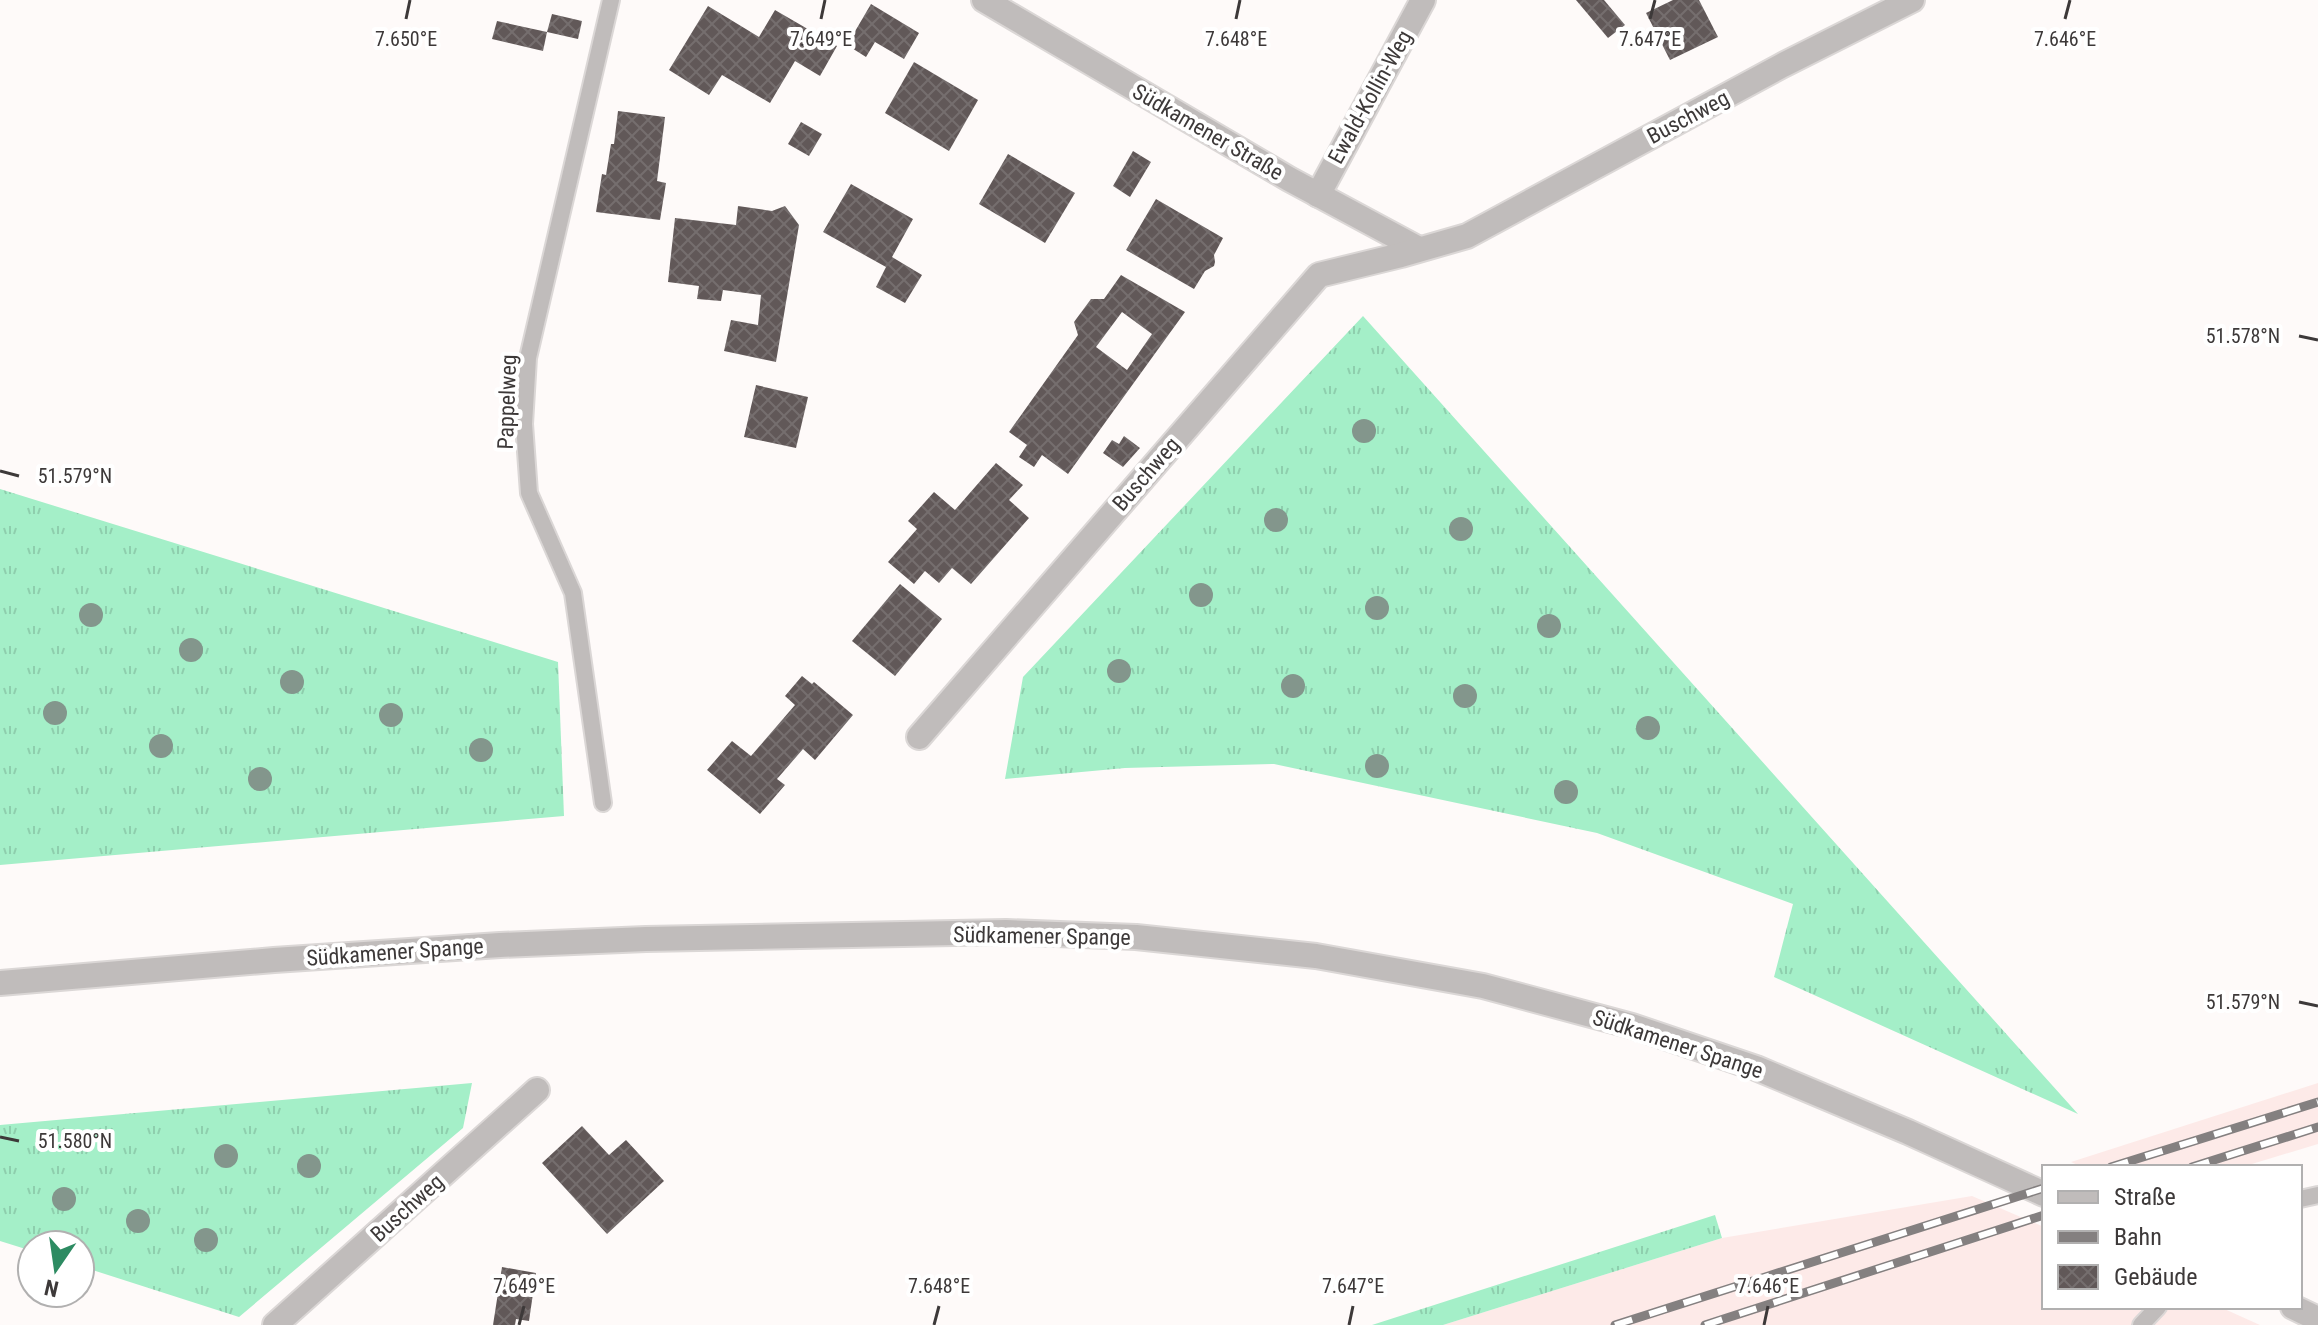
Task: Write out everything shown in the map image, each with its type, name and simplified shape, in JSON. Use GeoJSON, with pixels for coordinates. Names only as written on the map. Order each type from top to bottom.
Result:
{"type":"FeatureCollection","features":[{"type":"Feature","properties":{"kind":"street","name":"Südkamener Straße"},"geometry":{"type":"LineString","coordinates":[[984,0],[1410,252]]}},
{"type":"Feature","properties":{"kind":"street","name":"Ewald-Kollin-Weg"},"geometry":{"type":"LineString","coordinates":[[1318,195],[1423,0]]}},
{"type":"Feature","properties":{"kind":"street","name":"Buschweg"},"geometry":{"type":"LineString","coordinates":[[919,737],[1319,275],[1467,236],[1783,65],[1912,0]]}},
{"type":"Feature","properties":{"kind":"street","name":"Südkamener Spange"},"geometry":{"type":"LineString","coordinates":[[0,983],[274,960],[544,943],[1006,932],[1136,937],[1316,956],[1483,986],[1632,1026],[1756,1068],[2042,1193]]}},
{"type":"Feature","properties":{"kind":"street","name":"Buschweg"},"geometry":{"type":"LineString","coordinates":[[275,1325],[537,1090]]}},
{"type":"Feature","properties":{"kind":"street"},"geometry":{"type":"LineString","coordinates":[[2297,1309],[2318,1319]]}},
{"type":"Feature","properties":{"kind":"lane","name":"Pappelweg"},"geometry":{"type":"LineString","coordinates":[[603,803],[573,593],[529,493],[524,424],[528,358],[611,0]]}},
{"type":"Feature","properties":{"kind":"lane"},"geometry":{"type":"LineString","coordinates":[[2141,1325],[2156,1309]]}},
{"type":"Feature","properties":{"kind":"shaded area"},"geometry":{"type":"Polygon","coordinates":[[[2318,1083],[2318,1144],[2249,1165],[2078,1165],[2071,1162],[2318,1083]]]}},
{"type":"Feature","properties":{"kind":"shaded area"},"geometry":{"type":"Polygon","coordinates":[[[1972,1196],[2042,1226],[2042,1309],[2224,1309],[2260,1325],[1443,1325],[1722,1238],[1972,1196]]]}},
{"type":"Feature","properties":{"kind":"green space"},"geometry":{"type":"Polygon","coordinates":[[[1363,316],[2078,1114],[1774,977],[1793,904],[1597,833],[1274,764],[1125,768],[1005,779],[1023,677],[1363,316]]]}},
{"type":"Feature","properties":{"kind":"green space"},"geometry":{"type":"Polygon","coordinates":[[[0,489],[558,662],[564,816],[0,865],[0,489]]]}},
{"type":"Feature","properties":{"kind":"green space"},"geometry":{"type":"Polygon","coordinates":[[[472,1083],[463,1128],[239,1317],[96,1271],[96,1229],[16,1229],[16,1246],[0,1241],[0,1125],[472,1083]]]}},
{"type":"Feature","properties":{"kind":"green space"},"geometry":{"type":"Polygon","coordinates":[[[1715,1215],[1722,1238],[1443,1325],[1372,1325],[1715,1215]]]}},
{"type":"Feature","properties":{"kind":"building"},"geometry":{"type":"Polygon","coordinates":[[[1576,0],[1604,0],[1625,25],[1608,38],[1576,0]]]}},
{"type":"Feature","properties":{"kind":"building"},"geometry":{"type":"Polygon","coordinates":[[[1673,0],[1699,0],[1718,37],[1670,60],[1646,13],[1673,0]]]}},
{"type":"Feature","properties":{"kind":"building"},"geometry":{"type":"Polygon","coordinates":[[[871,4],[919,33],[904,59],[875,42],[866,57],[847,45],[871,4]]]}},
{"type":"Feature","properties":{"kind":"building"},"geometry":{"type":"Polygon","coordinates":[[[708,6],[759,37],[775,10],[837,46],[820,76],[795,61],[770,103],[722,75],[709,95],[669,70],[708,6]]]}},
{"type":"Feature","properties":{"kind":"building"},"geometry":{"type":"Polygon","coordinates":[[[552,14],[582,21],[578,39],[547,32],[552,14]]]}},
{"type":"Feature","properties":{"kind":"building"},"geometry":{"type":"Polygon","coordinates":[[[497,21],[547,32],[543,51],[492,39],[497,21]]]}},
{"type":"Feature","properties":{"kind":"building"},"geometry":{"type":"Polygon","coordinates":[[[914,62],[978,100],[949,151],[885,113],[914,62]]]}},
{"type":"Feature","properties":{"kind":"building"},"geometry":{"type":"Polygon","coordinates":[[[618,111],[665,117],[657,181],[666,183],[660,220],[596,212],[602,174],[606,175],[611,144],[614,144],[618,111]]]}},
{"type":"Feature","properties":{"kind":"building"},"geometry":{"type":"Polygon","coordinates":[[[801,122],[822,134],[809,156],[788,144],[801,122]]]}},
{"type":"Feature","properties":{"kind":"building"},"geometry":{"type":"Polygon","coordinates":[[[1133,151],[1151,162],[1130,197],[1113,186],[1133,151]]]}},
{"type":"Feature","properties":{"kind":"building"},"geometry":{"type":"Polygon","coordinates":[[[1008,154],[1075,193],[1045,243],[979,204],[1008,154]]]}},
{"type":"Feature","properties":{"kind":"building"},"geometry":{"type":"Polygon","coordinates":[[[851,184],[913,219],[892,257],[922,275],[905,303],[876,287],[886,267],[823,232],[851,184]]]}},
{"type":"Feature","properties":{"kind":"building"},"geometry":{"type":"Polygon","coordinates":[[[1156,199],[1223,238],[1214,255],[1214,266],[1205,271],[1194,289],[1126,250],[1156,199]]]}},
{"type":"Feature","properties":{"kind":"building"},"geometry":{"type":"Polygon","coordinates":[[[738,206],[772,211],[785,206],[799,225],[776,362],[724,351],[731,320],[758,325],[761,295],[723,290],[721,301],[697,299],[699,286],[668,282],[675,218],[736,225],[738,206]]]}},
{"type":"Feature","properties":{"kind":"building"},"geometry":{"type":"Polygon","coordinates":[[[1121,275],[1185,312],[1068,474],[1042,455],[1034,467],[1019,457],[1027,445],[1009,432],[1078,335],[1074,322],[1091,299],[1104,299],[1121,275]],[[1122,312],[1096,347],[1127,370],[1152,334],[1122,312]]]}},
{"type":"Feature","properties":{"kind":"building"},"geometry":{"type":"Polygon","coordinates":[[[756,385],[808,397],[796,448],[744,437],[756,385]]]}},
{"type":"Feature","properties":{"kind":"building"},"geometry":{"type":"Polygon","coordinates":[[[1124,436],[1140,448],[1123,467],[1103,453],[1112,440],[1119,444],[1124,436]]]}},
{"type":"Feature","properties":{"kind":"building"},"geometry":{"type":"Polygon","coordinates":[[[996,463],[1023,485],[1009,500],[1029,518],[971,584],[952,568],[939,583],[925,571],[914,584],[888,562],[917,529],[908,521],[934,492],[955,510],[996,463]]]}},
{"type":"Feature","properties":{"kind":"building"},"geometry":{"type":"Polygon","coordinates":[[[900,584],[942,619],[895,676],[852,641],[900,584]]]}},
{"type":"Feature","properties":{"kind":"building"},"geometry":{"type":"Polygon","coordinates":[[[802,676],[812,684],[814,682],[853,715],[815,760],[803,749],[777,779],[785,785],[760,814],[707,770],[732,741],[751,756],[795,705],[785,696],[802,676]]]}},
{"type":"Feature","properties":{"kind":"building"},"geometry":{"type":"Polygon","coordinates":[[[582,1126],[609,1155],[626,1140],[664,1181],[607,1234],[542,1163],[582,1126]]]}},
{"type":"Feature","properties":{"kind":"building"},"geometry":{"type":"Polygon","coordinates":[[[502,1267],[536,1273],[529,1321],[516,1319],[515,1325],[493,1325],[502,1267]]]}},
{"type":"Feature","properties":{"kind":"railway"},"geometry":{"type":"LineString","coordinates":[[2117,1165],[2318,1102]]}},
{"type":"Feature","properties":{"kind":"railway"},"geometry":{"type":"LineString","coordinates":[[2198,1165],[2318,1127]]}},
{"type":"Feature","properties":{"kind":"railway"},"geometry":{"type":"LineString","coordinates":[[1615,1325],[2042,1189]]}},
{"type":"Feature","properties":{"kind":"railway"},"geometry":{"type":"LineString","coordinates":[[1705,1325],[2042,1216]]}}]}
